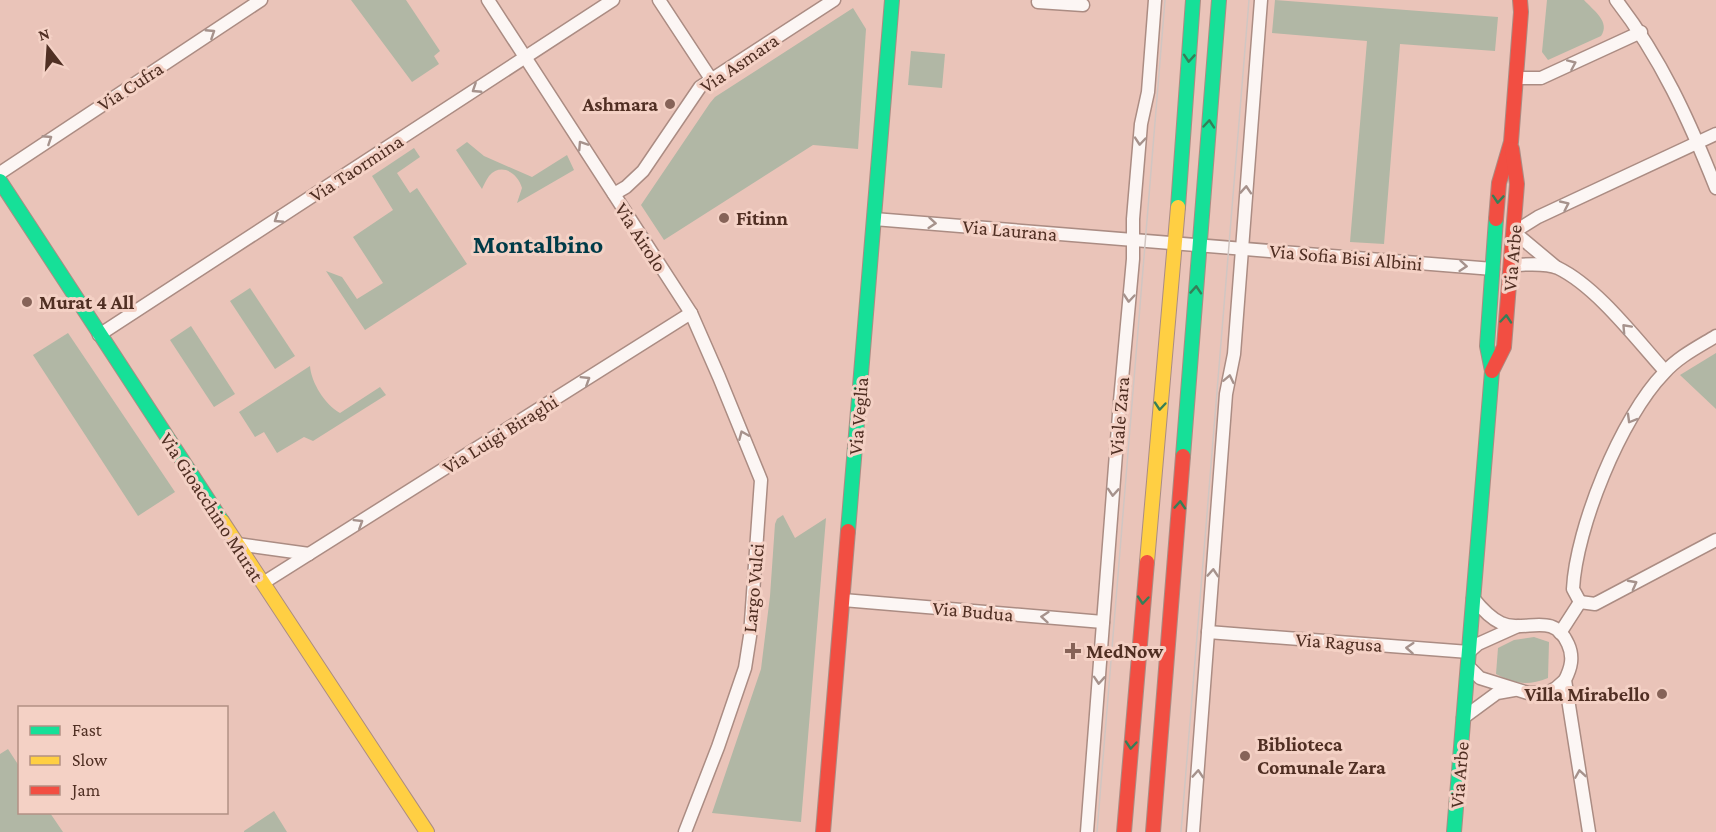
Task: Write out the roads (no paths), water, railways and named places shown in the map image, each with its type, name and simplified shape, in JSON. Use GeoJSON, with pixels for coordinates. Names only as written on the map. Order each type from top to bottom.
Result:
{"type":"FeatureCollection","features":[{"type":"Feature","properties":{"kind":"main road","name":"Via Veglia"},"geometry":{"type":"LineString","coordinates":[[824,832],[892,0]]}},
{"type":"Feature","properties":{"kind":"main road","name":"Viale Zara"},"geometry":{"type":"LineString","coordinates":[[1124,832],[1175,243],[1193,0]]}},
{"type":"Feature","properties":{"kind":"main road"},"geometry":{"type":"LineString","coordinates":[[1153,832],[1219,0]]}},
{"type":"Feature","properties":{"kind":"main road","name":"Via Arbe"},"geometry":{"type":"LineString","coordinates":[[1454,832],[1492,371],[1487,346],[1499,183],[1511,142],[1522,4]]}},
{"type":"Feature","properties":{"kind":"main road","name":"Via Arbe"},"geometry":{"type":"LineString","coordinates":[[1492,371],[1504,347],[1514,232],[1517,184],[1511,142]]}},
{"type":"Feature","properties":{"kind":"main road","name":"Via Gioacchino Murat"},"geometry":{"type":"LineString","coordinates":[[0,181],[426,832]]}},
{"type":"Feature","properties":{"kind":"street","name":"Via Cufra"},"geometry":{"type":"LineString","coordinates":[[0,173],[261,0]]}},
{"type":"Feature","properties":{"kind":"street","name":"Via Airolo"},"geometry":{"type":"LineString","coordinates":[[488,0],[691,314],[758,469],[761,490]]}},
{"type":"Feature","properties":{"kind":"street","name":"Via Taormina"},"geometry":{"type":"LineString","coordinates":[[99,335],[613,0]]}},
{"type":"Feature","properties":{"kind":"street"},"geometry":{"type":"LineString","coordinates":[[659,0],[711,79]]}},
{"type":"Feature","properties":{"kind":"street","name":"Via Asmara"},"geometry":{"type":"LineString","coordinates":[[614,194],[626,187],[643,171],[694,94],[711,79],[834,0]]}},
{"type":"Feature","properties":{"kind":"street","name":"Viale Zara"},"geometry":{"type":"LineString","coordinates":[[1087,832],[1133,259],[1139,240],[1141,124],[1148,92],[1155,0]]}},
{"type":"Feature","properties":{"kind":"street"},"geometry":{"type":"LineString","coordinates":[[1193,832],[1226,394],[1234,354],[1260,0]]}},
{"type":"Feature","properties":{"kind":"street"},"geometry":{"type":"LineString","coordinates":[[1616,0],[1641,32],[1666,75],[1716,188]]}},
{"type":"Feature","properties":{"kind":"street"},"geometry":{"type":"LineString","coordinates":[[1038,2],[1083,4]]}},
{"type":"Feature","properties":{"kind":"street"},"geometry":{"type":"LineString","coordinates":[[1516,78],[1541,78],[1641,32]]}},
{"type":"Feature","properties":{"kind":"street"},"geometry":{"type":"LineString","coordinates":[[1665,372],[1605,306],[1581,284],[1556,267],[1514,232],[1538,217],[1716,134]]}},
{"type":"Feature","properties":{"kind":"street","name":"Via Laurana"},"geometry":{"type":"LineString","coordinates":[[874,219],[1139,240]]}},
{"type":"Feature","properties":{"kind":"street"},"geometry":{"type":"LineString","coordinates":[[1139,240],[1175,243]]}},
{"type":"Feature","properties":{"kind":"street","name":"Via Sofia Bisi Albini"},"geometry":{"type":"LineString","coordinates":[[1175,243],[1493,269]]}},
{"type":"Feature","properties":{"kind":"street"},"geometry":{"type":"LineString","coordinates":[[1511,265],[1556,267]]}},
{"type":"Feature","properties":{"kind":"street","name":"Via Luigi Biraghi"},"geometry":{"type":"LineString","coordinates":[[263,583],[691,314]]}},
{"type":"Feature","properties":{"kind":"street"},"geometry":{"type":"LineString","coordinates":[[1716,336],[1677,361],[1665,372],[1652,386],[1632,416],[1607,467],[1590,513],[1573,584],[1574,594],[1580,602],[1595,604],[1716,540]]}},
{"type":"Feature","properties":{"kind":"street","name":"Largo Vulci"},"geometry":{"type":"LineString","coordinates":[[685,832],[700,798],[740,685],[750,636],[761,490]]}},
{"type":"Feature","properties":{"kind":"street"},"geometry":{"type":"LineString","coordinates":[[237,544],[309,554]]}},
{"type":"Feature","properties":{"kind":"street"},"geometry":{"type":"LineString","coordinates":[[1473,598],[1480,608],[1501,623],[1518,626],[1544,624],[1560,633],[1567,641],[1571,651],[1571,662],[1564,680],[1589,832]]}},
{"type":"Feature","properties":{"kind":"street","name":"Via Budua"},"geometry":{"type":"LineString","coordinates":[[843,600],[1103,622]]}},
{"type":"Feature","properties":{"kind":"street"},"geometry":{"type":"LineString","coordinates":[[1560,633],[1580,602]]}},
{"type":"Feature","properties":{"kind":"street"},"geometry":{"type":"LineString","coordinates":[[1468,659],[1478,644],[1518,626]]}},
{"type":"Feature","properties":{"kind":"street","name":"Via Ragusa"},"geometry":{"type":"LineString","coordinates":[[1208,632],[1468,659]]}},
{"type":"Feature","properties":{"kind":"street","name":"Via Arbe"},"geometry":{"type":"LineString","coordinates":[[1468,659],[1480,678],[1515,690],[1537,694],[1547,693],[1564,680]]}},
{"type":"Feature","properties":{"kind":"street","name":"Via Arbe"},"geometry":{"type":"LineString","coordinates":[[1463,718],[1497,693],[1515,690]]}},
{"type":"Feature","properties":{"kind":"tram line"},"geometry":{"type":"LineString","coordinates":[[1097,832],[1165,0]]}},
{"type":"Feature","properties":{"kind":"tram line"},"geometry":{"type":"LineString","coordinates":[[1181,832],[1249,0]]}},
{"type":"Feature","properties":{"kind":"place","name":"Ashmara"},"geometry":{"type":"Point","coordinates":[670,104]}},
{"type":"Feature","properties":{"kind":"place","name":"Fitinn"},"geometry":{"type":"Point","coordinates":[724,218]}},
{"type":"Feature","properties":{"kind":"place","name":"Murat 4 All"},"geometry":{"type":"Point","coordinates":[27,302]}},
{"type":"Feature","properties":{"kind":"place","name":"MedNow"},"geometry":{"type":"Point","coordinates":[1073,651]}},
{"type":"Feature","properties":{"kind":"place","name":"Villa Mirabello"},"geometry":{"type":"Point","coordinates":[1662,694]}},
{"type":"Feature","properties":{"kind":"place","name":"Biblioteca Comunale Zara"},"geometry":{"type":"Point","coordinates":[1245,756]}},
{"type":"Feature","properties":{"kind":"district","name":"Montalbino"},"geometry":{"type":"Point","coordinates":[538,244]}}]}
